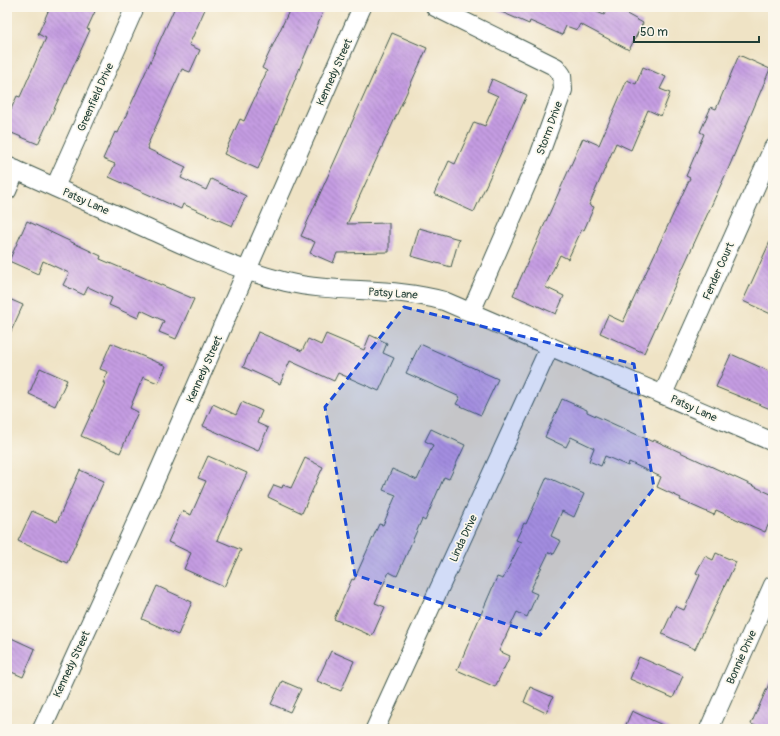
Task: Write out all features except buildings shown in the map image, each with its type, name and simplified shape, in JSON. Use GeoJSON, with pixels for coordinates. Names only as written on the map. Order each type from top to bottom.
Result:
{"type":"FeatureCollection","features":[{"type":"Feature","properties":{"kind":"street","name":"Greenfield Drive"},"geometry":{"type":"LineString","coordinates":[[55,187],[135,7]]}},
{"type":"Feature","properties":{"kind":"street","name":"Kennedy Street"},"geometry":{"type":"LineString","coordinates":[[42,729],[149,494],[362,7]]}},
{"type":"Feature","properties":{"kind":"street","name":"Storm Drive"},"geometry":{"type":"LineString","coordinates":[[435,7],[556,67],[562,75],[563,90],[539,156],[471,312]]}},
{"type":"Feature","properties":{"kind":"street","name":"Fender Court"},"geometry":{"type":"LineString","coordinates":[[663,394],[773,148]]}},
{"type":"Feature","properties":{"kind":"street","name":"Patsy Lane"},"geometry":{"type":"LineString","coordinates":[[12,168],[218,260],[247,270],[286,282],[356,291],[424,295],[444,301],[773,442]]}},
{"type":"Feature","properties":{"kind":"street"},"geometry":{"type":"LineString","coordinates":[[7,191],[12,168]]}},
{"type":"Feature","properties":{"kind":"street","name":"Linda Drive"},"geometry":{"type":"LineString","coordinates":[[375,729],[550,346]]}},
{"type":"Feature","properties":{"kind":"street","name":"Bonnie Drive"},"geometry":{"type":"LineString","coordinates":[[708,729],[773,585]]}},
{"type":"Feature","properties":{"kind":"highlighted area"},"geometry":{"type":"Polygon","coordinates":[[[404,307],[634,364],[654,488],[540,635],[355,575],[325,407],[404,307]]]}}]}
